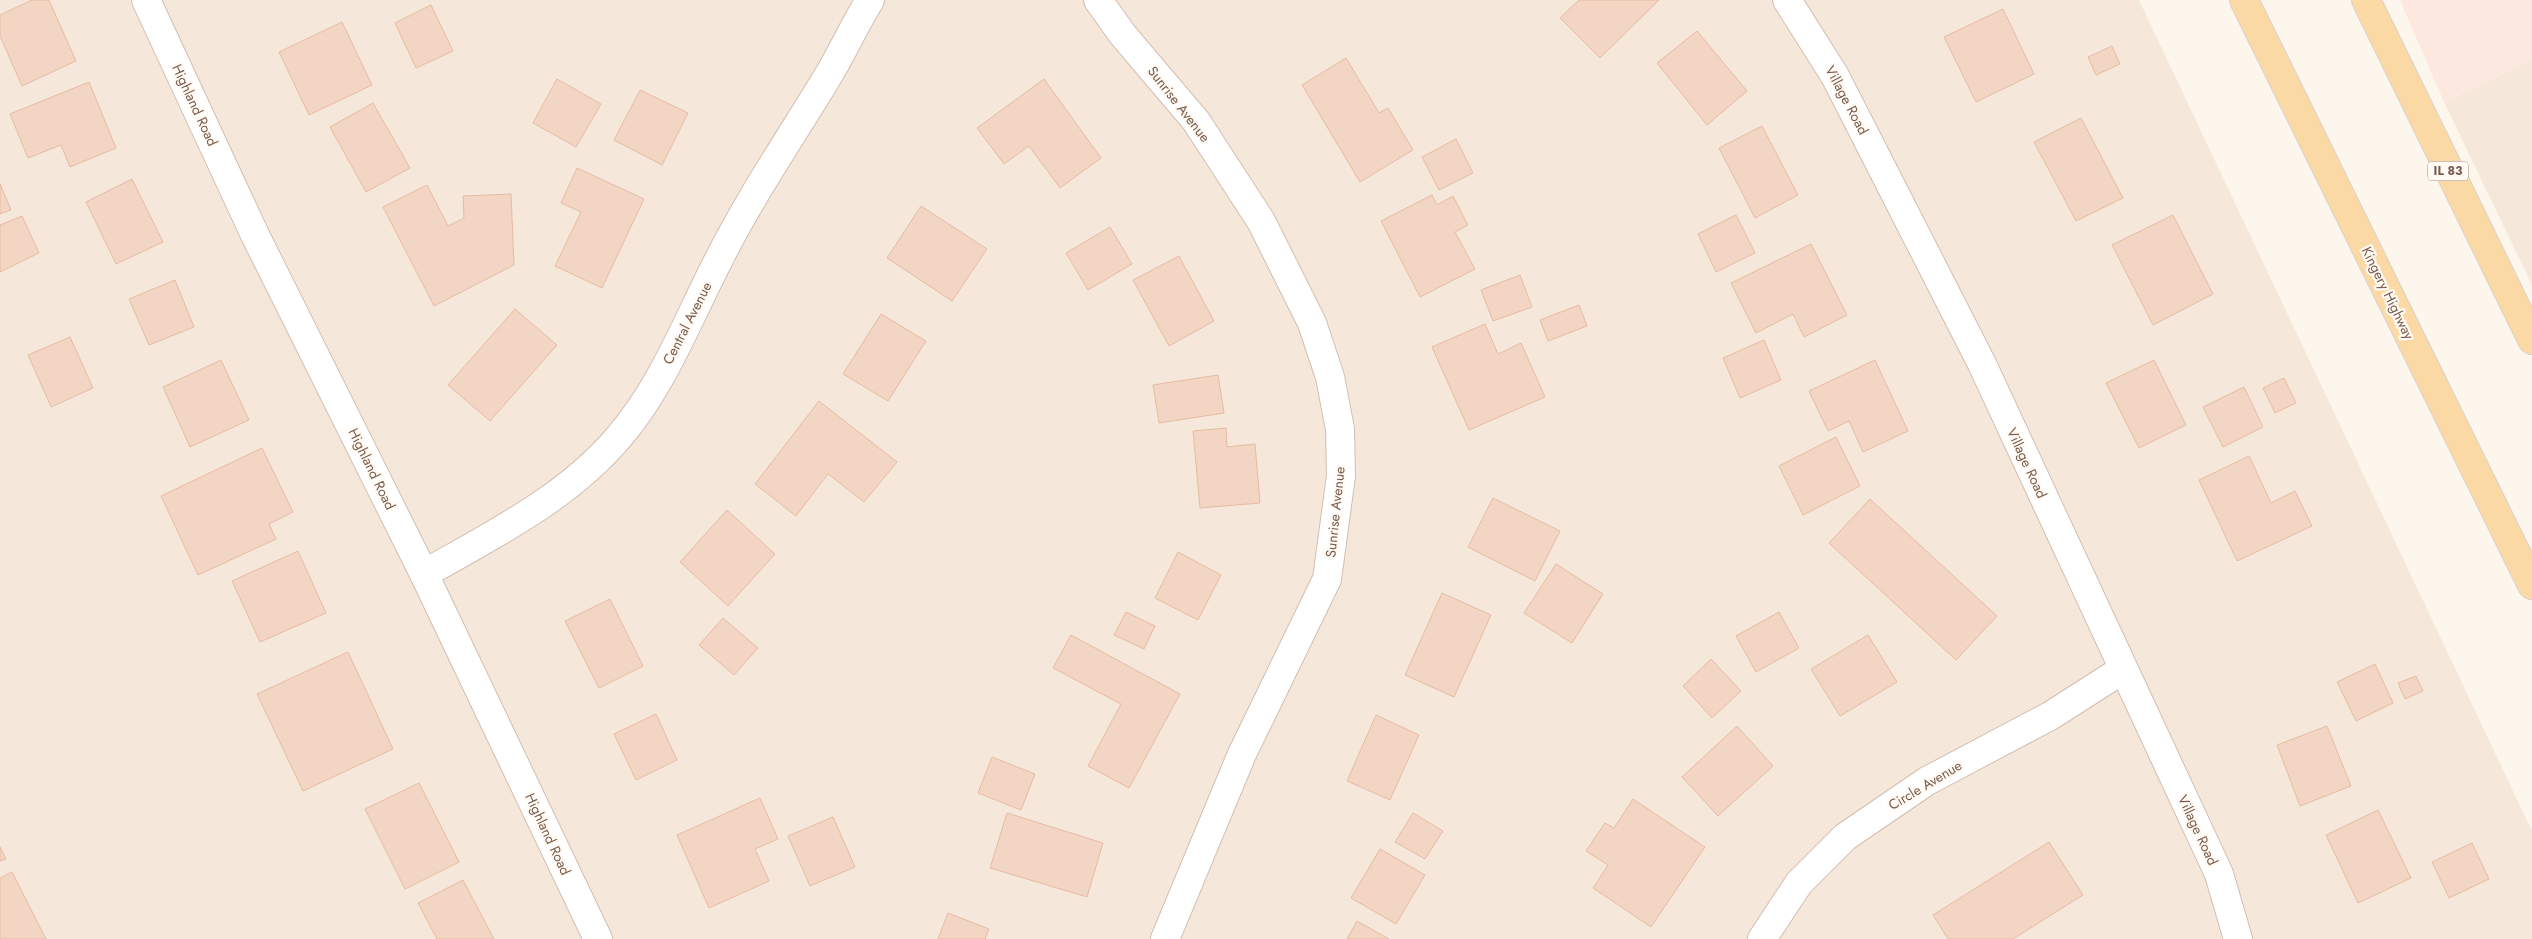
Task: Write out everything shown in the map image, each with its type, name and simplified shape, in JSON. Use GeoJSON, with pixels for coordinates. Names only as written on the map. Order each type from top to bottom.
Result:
{"type":"FeatureCollection","features":[{"type":"Feature","properties":{"kind":"main road","name":"Kingery Highway"},"geometry":{"type":"LineString","coordinates":[[2244,0],[2532,585]]}},
{"type":"Feature","properties":{"kind":"main road","name":"IL 83"},"geometry":{"type":"LineString","coordinates":[[2366,0],[2532,340]]}},
{"type":"Feature","properties":{"kind":"street","name":"Highland Road"},"geometry":{"type":"LineString","coordinates":[[146,0],[255,234],[424,574],[598,939]]}},
{"type":"Feature","properties":{"kind":"street","name":"Central Avenue"},"geometry":{"type":"LineString","coordinates":[[424,574],[539,507],[570,485],[618,438],[655,386],[698,306],[717,261],[777,157],[829,74],[870,0]]}},
{"type":"Feature","properties":{"kind":"street","name":"Sunrise Avenue"},"geometry":{"type":"LineString","coordinates":[[1098,0],[1123,35],[1196,121],[1261,222],[1312,323],[1330,377],[1340,429],[1339,495],[1327,579],[1242,754],[1165,939]]}},
{"type":"Feature","properties":{"kind":"street","name":"Village Road"},"geometry":{"type":"LineString","coordinates":[[1787,0],[1835,76],[1978,355],[2122,670],[2219,874],[2238,939]]}},
{"type":"Feature","properties":{"kind":"street","name":"Circle Avenue"},"geometry":{"type":"LineString","coordinates":[[1762,939],[1799,883],[1845,836],[1927,781],[2050,716],[2122,670]]}},
{"type":"Feature","properties":{"kind":"shaded area"},"geometry":{"type":"Polygon","coordinates":[[[0,0],[2139,0],[2532,831],[2532,939],[0,939],[0,0]]]}},
{"type":"Feature","properties":{"kind":"shaded area"},"geometry":{"type":"Polygon","coordinates":[[[2400,0],[2532,0],[2532,60],[2444,102],[2400,0]]]}},
{"type":"Feature","properties":{"kind":"shaded area"},"geometry":{"type":"Polygon","coordinates":[[[2532,60],[2532,285],[2444,102],[2532,60]]]}},
{"type":"Feature","properties":{"kind":"building"},"geometry":{"type":"Polygon","coordinates":[[[32,0],[49,0],[76,61],[22,86],[0,36],[0,15],[32,0]]]}},
{"type":"Feature","properties":{"kind":"building"},"geometry":{"type":"Polygon","coordinates":[[[1579,0],[1659,0],[1600,58],[1560,18],[1579,0]]]}},
{"type":"Feature","properties":{"kind":"building"},"geometry":{"type":"Polygon","coordinates":[[[431,5],[453,51],[416,68],[395,23],[431,5]]]}},
{"type":"Feature","properties":{"kind":"building"},"geometry":{"type":"Polygon","coordinates":[[[2003,9],[2034,74],[1976,102],[1944,37],[2003,9]]]}},
{"type":"Feature","properties":{"kind":"building"},"geometry":{"type":"Polygon","coordinates":[[[342,22],[372,85],[309,115],[279,52],[342,22]]]}},
{"type":"Feature","properties":{"kind":"building"},"geometry":{"type":"Polygon","coordinates":[[[1697,31],[1747,91],[1707,125],[1657,63],[1697,31]]]}},
{"type":"Feature","properties":{"kind":"building"},"geometry":{"type":"Polygon","coordinates":[[[2112,46],[2120,64],[2096,75],[2088,57],[2112,46]]]}},
{"type":"Feature","properties":{"kind":"building"},"geometry":{"type":"Polygon","coordinates":[[[1346,58],[1379,113],[1388,108],[1413,150],[1360,182],[1302,85],[1346,58]]]}},
{"type":"Feature","properties":{"kind":"building"},"geometry":{"type":"Polygon","coordinates":[[[557,79],[601,104],[576,147],[533,123],[557,79]]]}},
{"type":"Feature","properties":{"kind":"building"},"geometry":{"type":"Polygon","coordinates":[[[1044,79],[1101,158],[1060,188],[1029,146],[1004,164],[977,128],[1044,79]]]}},
{"type":"Feature","properties":{"kind":"building"},"geometry":{"type":"Polygon","coordinates":[[[89,82],[116,148],[70,167],[61,145],[28,158],[10,114],[89,82]]]}},
{"type":"Feature","properties":{"kind":"building"},"geometry":{"type":"Polygon","coordinates":[[[640,90],[688,113],[662,165],[614,140],[640,90]]]}},
{"type":"Feature","properties":{"kind":"building"},"geometry":{"type":"Polygon","coordinates":[[[373,103],[410,168],[366,192],[330,127],[373,103]]]}},
{"type":"Feature","properties":{"kind":"building"},"geometry":{"type":"Polygon","coordinates":[[[2081,118],[2123,198],[2076,221],[2034,142],[2081,118]]]}},
{"type":"Feature","properties":{"kind":"building"},"geometry":{"type":"Polygon","coordinates":[[[1762,126],[1798,195],[1755,218],[1719,148],[1762,126]]]}},
{"type":"Feature","properties":{"kind":"building"},"geometry":{"type":"Polygon","coordinates":[[[1456,139],[1473,173],[1439,190],[1422,157],[1456,139]]]}},
{"type":"Feature","properties":{"kind":"building"},"geometry":{"type":"Polygon","coordinates":[[[577,168],[644,199],[602,288],[555,266],[581,212],[561,203],[577,168]]]}},
{"type":"Feature","properties":{"kind":"building"},"geometry":{"type":"Polygon","coordinates":[[[132,179],[163,242],[116,264],[86,202],[132,179]]]}},
{"type":"Feature","properties":{"kind":"building"},"geometry":{"type":"Polygon","coordinates":[[[0,184],[11,210],[0,214],[0,184]]]}},
{"type":"Feature","properties":{"kind":"building"},"geometry":{"type":"Polygon","coordinates":[[[427,185],[448,226],[464,218],[463,196],[511,194],[514,265],[434,306],[383,207],[427,185]]]}},
{"type":"Feature","properties":{"kind":"building"},"geometry":{"type":"Polygon","coordinates":[[[1432,195],[1437,205],[1453,196],[1468,225],[1455,232],[1475,269],[1420,297],[1381,221],[1432,195]]]}},
{"type":"Feature","properties":{"kind":"building"},"geometry":{"type":"Polygon","coordinates":[[[921,206],[987,249],[952,301],[887,258],[921,206]]]}},
{"type":"Feature","properties":{"kind":"building"},"geometry":{"type":"Polygon","coordinates":[[[1736,215],[1755,253],[1716,272],[1698,234],[1736,215]]]}},
{"type":"Feature","properties":{"kind":"building"},"geometry":{"type":"Polygon","coordinates":[[[2173,215],[2213,294],[2153,325],[2112,245],[2173,215]]]}},
{"type":"Feature","properties":{"kind":"building"},"geometry":{"type":"Polygon","coordinates":[[[22,216],[39,253],[0,272],[0,225],[22,216]]]}},
{"type":"Feature","properties":{"kind":"building"},"geometry":{"type":"Polygon","coordinates":[[[1110,227],[1132,264],[1088,290],[1066,253],[1110,227]]]}},
{"type":"Feature","properties":{"kind":"building"},"geometry":{"type":"Polygon","coordinates":[[[1811,244],[1847,315],[1804,337],[1793,314],[1756,333],[1731,283],[1811,244]]]}},
{"type":"Feature","properties":{"kind":"building"},"geometry":{"type":"Polygon","coordinates":[[[1179,256],[1214,321],[1169,346],[1133,280],[1179,256]]]}},
{"type":"Feature","properties":{"kind":"building"},"geometry":{"type":"Polygon","coordinates":[[[1520,275],[1532,307],[1493,321],[1481,290],[1520,275]]]}},
{"type":"Feature","properties":{"kind":"building"},"geometry":{"type":"Polygon","coordinates":[[[175,280],[194,327],[149,345],[129,299],[175,280]]]}},
{"type":"Feature","properties":{"kind":"building"},"geometry":{"type":"Polygon","coordinates":[[[1579,305],[1587,326],[1548,341],[1540,320],[1579,305]]]}},
{"type":"Feature","properties":{"kind":"building"},"geometry":{"type":"Polygon","coordinates":[[[515,309],[557,345],[490,421],[448,385],[515,309]]]}},
{"type":"Feature","properties":{"kind":"building"},"geometry":{"type":"Polygon","coordinates":[[[881,314],[926,341],[888,401],[843,374],[881,314]]]}},
{"type":"Feature","properties":{"kind":"building"},"geometry":{"type":"Polygon","coordinates":[[[1485,324],[1498,354],[1521,343],[1545,397],[1469,430],[1432,347],[1485,324]]]}},
{"type":"Feature","properties":{"kind":"building"},"geometry":{"type":"Polygon","coordinates":[[[70,337],[93,388],[51,407],[28,355],[70,337]]]}},
{"type":"Feature","properties":{"kind":"building"},"geometry":{"type":"Polygon","coordinates":[[[1764,340],[1781,380],[1740,398],[1723,358],[1764,340]]]}},
{"type":"Feature","properties":{"kind":"building"},"geometry":{"type":"Polygon","coordinates":[[[221,360],[249,420],[190,447],[163,387],[221,360]]]}},
{"type":"Feature","properties":{"kind":"building"},"geometry":{"type":"Polygon","coordinates":[[[1875,360],[1908,431],[1863,452],[1849,421],[1828,431],[1809,391],[1875,360]]]}},
{"type":"Feature","properties":{"kind":"building"},"geometry":{"type":"Polygon","coordinates":[[[2154,360],[2186,425],[2139,448],[2106,383],[2154,360]]]}},
{"type":"Feature","properties":{"kind":"building"},"geometry":{"type":"Polygon","coordinates":[[[1218,375],[1224,413],[1159,423],[1153,385],[1218,375]]]}},
{"type":"Feature","properties":{"kind":"building"},"geometry":{"type":"Polygon","coordinates":[[[2284,378],[2296,403],[2275,413],[2263,388],[2284,378]]]}},
{"type":"Feature","properties":{"kind":"building"},"geometry":{"type":"Polygon","coordinates":[[[2244,387],[2263,427],[2223,447],[2203,407],[2244,387]]]}},
{"type":"Feature","properties":{"kind":"building"},"geometry":{"type":"Polygon","coordinates":[[[819,401],[897,462],[864,502],[828,474],[796,516],[755,484],[819,401]]]}},
{"type":"Feature","properties":{"kind":"building"},"geometry":{"type":"Polygon","coordinates":[[[1226,428],[1227,447],[1255,444],[1260,503],[1200,508],[1193,431],[1226,428]]]}},
{"type":"Feature","properties":{"kind":"building"},"geometry":{"type":"Polygon","coordinates":[[[1836,437],[1860,486],[1803,515],[1779,466],[1836,437]]]}},
{"type":"Feature","properties":{"kind":"building"},"geometry":{"type":"Polygon","coordinates":[[[262,448],[293,512],[269,524],[276,539],[198,575],[161,496],[262,448]]]}},
{"type":"Feature","properties":{"kind":"building"},"geometry":{"type":"Polygon","coordinates":[[[2249,456],[2271,503],[2295,491],[2312,526],[2237,561],[2199,480],[2249,456]]]}},
{"type":"Feature","properties":{"kind":"building"},"geometry":{"type":"Polygon","coordinates":[[[1493,498],[1560,531],[1535,581],[1468,547],[1493,498]]]}},
{"type":"Feature","properties":{"kind":"building"},"geometry":{"type":"Polygon","coordinates":[[[1870,499],[1997,616],[1956,660],[1829,543],[1870,499]]]}},
{"type":"Feature","properties":{"kind":"building"},"geometry":{"type":"Polygon","coordinates":[[[727,510],[775,554],[728,606],[680,562],[727,510]]]}},
{"type":"Feature","properties":{"kind":"building"},"geometry":{"type":"Polygon","coordinates":[[[298,551],[326,613],[260,642],[232,581],[298,551]]]}},
{"type":"Feature","properties":{"kind":"building"},"geometry":{"type":"Polygon","coordinates":[[[1178,552],[1221,575],[1198,620],[1155,598],[1178,552]]]}},
{"type":"Feature","properties":{"kind":"building"},"geometry":{"type":"Polygon","coordinates":[[[1556,564],[1603,594],[1572,643],[1524,613],[1556,564]]]}},
{"type":"Feature","properties":{"kind":"building"},"geometry":{"type":"Polygon","coordinates":[[[1442,593],[1491,615],[1454,697],[1405,675],[1442,593]]]}},
{"type":"Feature","properties":{"kind":"building"},"geometry":{"type":"Polygon","coordinates":[[[610,599],[643,666],[599,688],[565,621],[610,599]]]}},
{"type":"Feature","properties":{"kind":"building"},"geometry":{"type":"Polygon","coordinates":[[[1126,612],[1155,626],[1144,649],[1114,635],[1126,612]]]}},
{"type":"Feature","properties":{"kind":"building"},"geometry":{"type":"Polygon","coordinates":[[[1779,612],[1799,648],[1756,672],[1736,636],[1779,612]]]}},
{"type":"Feature","properties":{"kind":"building"},"geometry":{"type":"Polygon","coordinates":[[[723,618],[758,648],[734,675],[699,645],[723,618]]]}},
{"type":"Feature","properties":{"kind":"building"},"geometry":{"type":"Polygon","coordinates":[[[1071,635],[1180,694],[1129,788],[1088,766],[1121,704],[1053,668],[1071,635]]]}},
{"type":"Feature","properties":{"kind":"building"},"geometry":{"type":"Polygon","coordinates":[[[1868,635],[1897,682],[1840,716],[1811,669],[1868,635]]]}},
{"type":"Feature","properties":{"kind":"building"},"geometry":{"type":"Polygon","coordinates":[[[348,652],[393,749],[303,791],[257,694],[348,652]]]}},
{"type":"Feature","properties":{"kind":"building"},"geometry":{"type":"Polygon","coordinates":[[[1711,659],[1741,691],[1712,718],[1683,686],[1711,659]]]}},
{"type":"Feature","properties":{"kind":"building"},"geometry":{"type":"Polygon","coordinates":[[[2375,664],[2393,703],[2356,721],[2337,682],[2375,664]]]}},
{"type":"Feature","properties":{"kind":"building"},"geometry":{"type":"Polygon","coordinates":[[[2416,676],[2423,691],[2405,699],[2398,683],[2416,676]]]}},
{"type":"Feature","properties":{"kind":"building"},"geometry":{"type":"Polygon","coordinates":[[[656,714],[677,760],[636,780],[614,734],[656,714]]]}},
{"type":"Feature","properties":{"kind":"building"},"geometry":{"type":"Polygon","coordinates":[[[1376,715],[1419,735],[1390,800],[1347,781],[1376,715]]]}},
{"type":"Feature","properties":{"kind":"building"},"geometry":{"type":"Polygon","coordinates":[[[1737,726],[1773,766],[1718,816],[1682,777],[1737,726]]]}},
{"type":"Feature","properties":{"kind":"building"},"geometry":{"type":"Polygon","coordinates":[[[2327,726],[2351,786],[2300,806],[2277,745],[2327,726]]]}},
{"type":"Feature","properties":{"kind":"building"},"geometry":{"type":"Polygon","coordinates":[[[992,757],[1035,774],[1021,810],[978,793],[992,757]]]}},
{"type":"Feature","properties":{"kind":"building"},"geometry":{"type":"Polygon","coordinates":[[[419,783],[459,862],[405,889],[365,809],[419,783]]]}},
{"type":"Feature","properties":{"kind":"building"},"geometry":{"type":"Polygon","coordinates":[[[760,798],[778,839],[755,849],[769,881],[709,908],[677,835],[760,798]]]}},
{"type":"Feature","properties":{"kind":"building"},"geometry":{"type":"Polygon","coordinates":[[[1633,799],[1705,847],[1651,927],[1593,888],[1608,865],[1586,851],[1605,823],[1614,828],[1633,799]]]}},
{"type":"Feature","properties":{"kind":"building"},"geometry":{"type":"Polygon","coordinates":[[[2378,810],[2411,878],[2358,903],[2326,835],[2378,810]]]}},
{"type":"Feature","properties":{"kind":"building"},"geometry":{"type":"Polygon","coordinates":[[[1007,813],[1103,843],[1087,897],[990,868],[1007,813]]]}},
{"type":"Feature","properties":{"kind":"building"},"geometry":{"type":"Polygon","coordinates":[[[1413,813],[1443,831],[1425,859],[1395,842],[1413,813]]]}},
{"type":"Feature","properties":{"kind":"building"},"geometry":{"type":"Polygon","coordinates":[[[833,817],[855,867],[810,886],[788,836],[833,817]]]}},
{"type":"Feature","properties":{"kind":"building"},"geometry":{"type":"Polygon","coordinates":[[[2049,842],[2083,895],[2013,939],[1948,939],[1933,915],[2049,842]]]}},
{"type":"Feature","properties":{"kind":"building"},"geometry":{"type":"Polygon","coordinates":[[[2472,843],[2489,879],[2449,898],[2432,862],[2472,843]]]}},
{"type":"Feature","properties":{"kind":"building"},"geometry":{"type":"Polygon","coordinates":[[[0,847],[6,859],[0,861],[0,847]]]}},
{"type":"Feature","properties":{"kind":"building"},"geometry":{"type":"Polygon","coordinates":[[[1380,849],[1425,875],[1396,924],[1351,898],[1380,849]]]}},
{"type":"Feature","properties":{"kind":"building"},"geometry":{"type":"Polygon","coordinates":[[[12,872],[46,939],[0,939],[0,878],[12,872]]]}},
{"type":"Feature","properties":{"kind":"building"},"geometry":{"type":"Polygon","coordinates":[[[463,880],[494,939],[437,939],[418,903],[463,880]]]}},
{"type":"Feature","properties":{"kind":"building"},"geometry":{"type":"Polygon","coordinates":[[[948,913],[989,929],[985,939],[938,939],[948,913]]]}},
{"type":"Feature","properties":{"kind":"building"},"geometry":{"type":"Polygon","coordinates":[[[1357,921],[1389,939],[1347,939],[1357,921]]]}}]}
